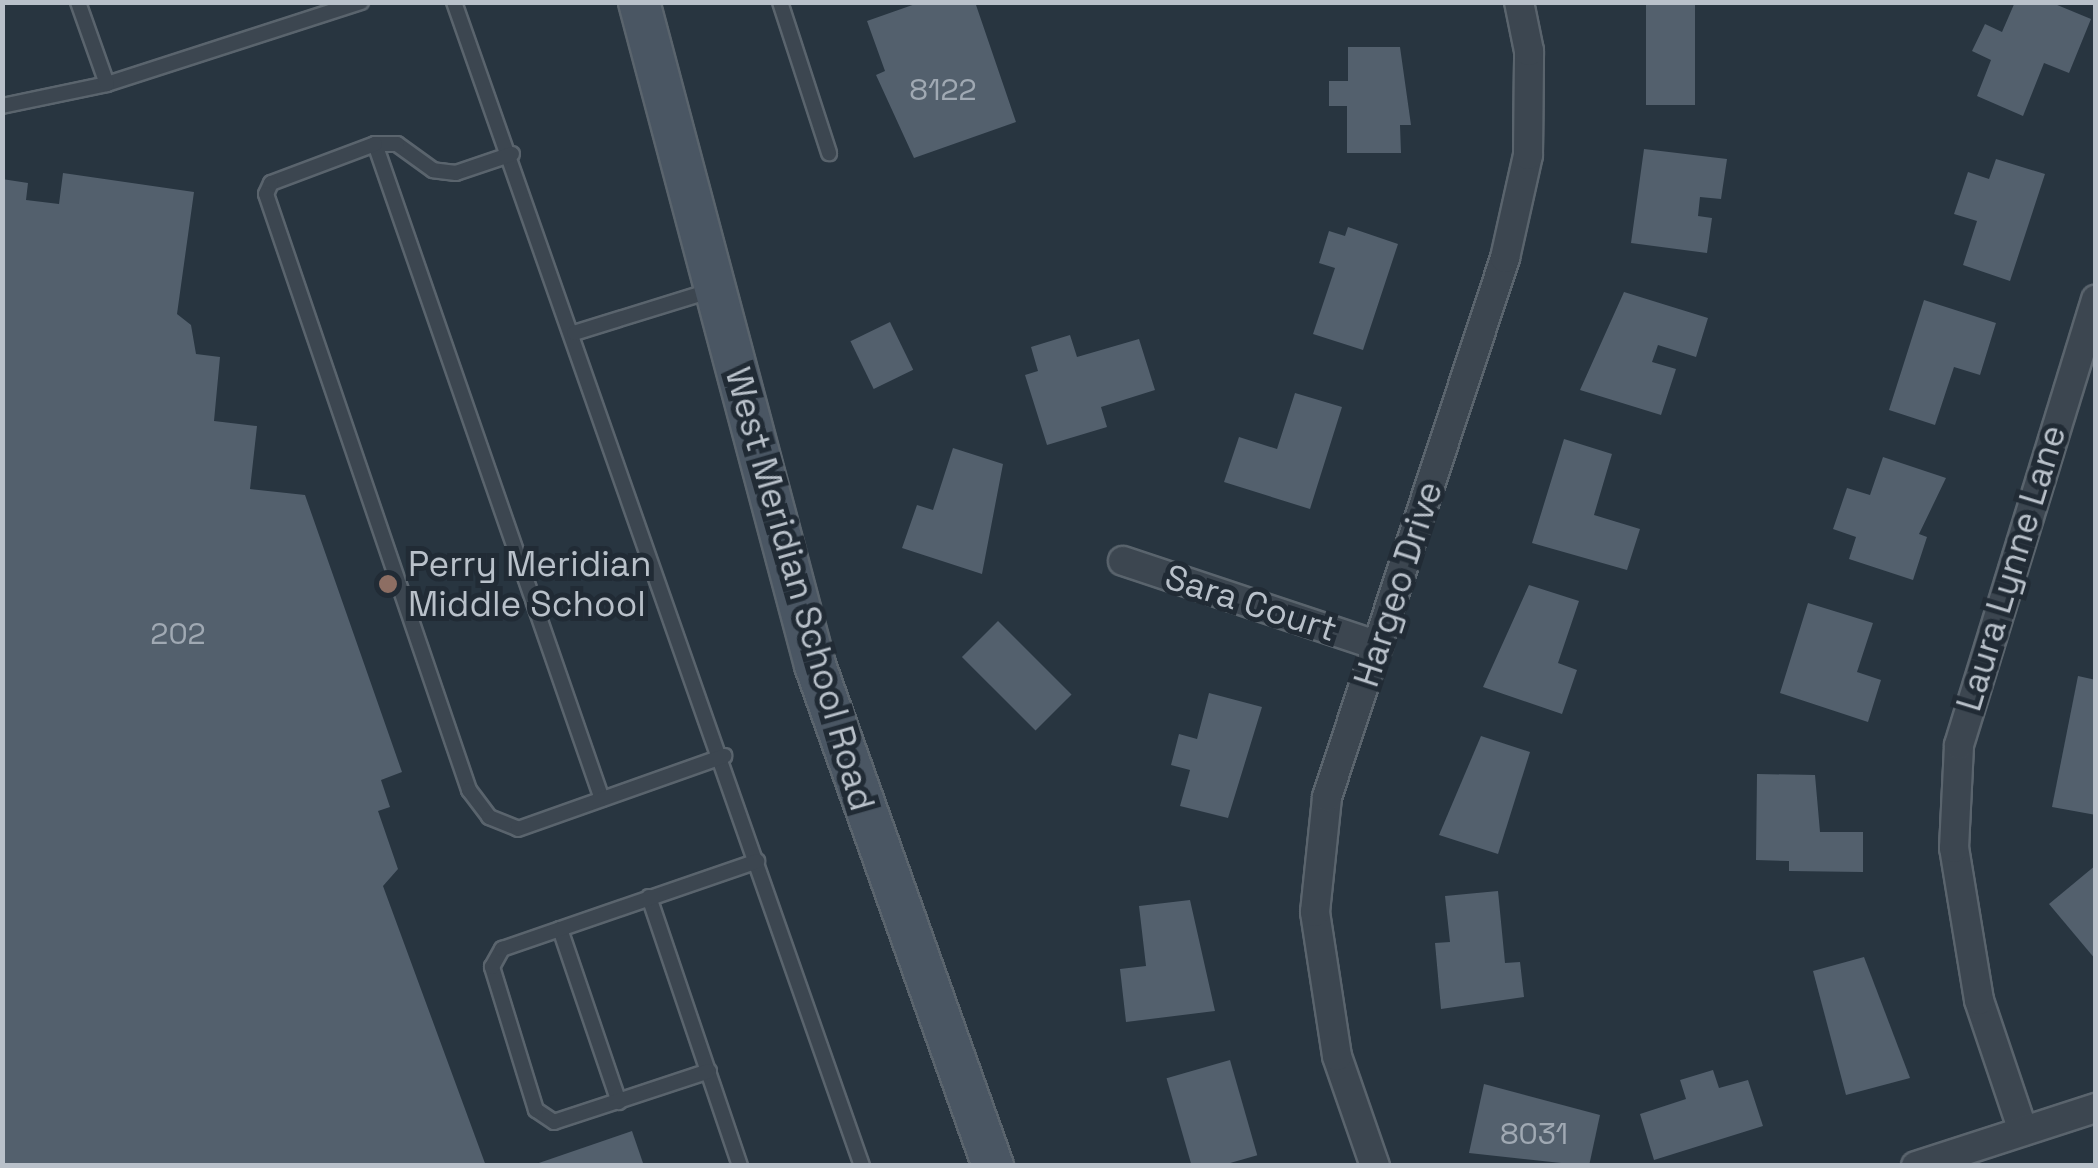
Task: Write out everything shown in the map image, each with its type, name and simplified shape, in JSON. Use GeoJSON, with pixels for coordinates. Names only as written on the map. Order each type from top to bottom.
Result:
{"type":"FeatureCollection","features":[{"type":"Feature","properties":{"kind":"main road","name":"West Meridian School Road"},"geometry":{"type":"LineString","coordinates":[[639,2],[815,664],[992,1166]]}},
{"type":"Feature","properties":{"kind":"street","name":"Hargeo Drive"},"geometry":{"type":"LineString","coordinates":[[1375,1166],[1337,1056],[1314,912],[1327,797],[1505,258],[1528,155],[1529,51],[1519,2]]}},
{"type":"Feature","properties":{"kind":"street","name":"Laura Lynne Lane"},"geometry":{"type":"LineString","coordinates":[[2022,1131],[1976,981],[1954,848],[1959,745],[2096,300]]}},
{"type":"Feature","properties":{"kind":"street","name":"Sara Court"},"geometry":{"type":"LineString","coordinates":[[1123,561],[1378,646]]}},
{"type":"Feature","properties":{"kind":"street"},"geometry":{"type":"LineString","coordinates":[[1916,1166],[2096,1108]]}},
{"type":"Feature","properties":{"kind":"lane"},"geometry":{"type":"LineString","coordinates":[[78,2],[107,84]]}},
{"type":"Feature","properties":{"kind":"lane"},"geometry":{"type":"LineString","coordinates":[[2,106],[107,84],[361,2]]}},
{"type":"Feature","properties":{"kind":"lane"},"geometry":{"type":"LineString","coordinates":[[454,2],[512,154],[724,756],[862,1166]]}},
{"type":"Feature","properties":{"kind":"lane"},"geometry":{"type":"LineString","coordinates":[[780,2],[829,153]]}},
{"type":"Feature","properties":{"kind":"lane"},"geometry":{"type":"LineString","coordinates":[[512,154],[456,173],[433,170],[397,144],[375,144],[270,183],[266,194],[462,772],[489,817],[518,829],[724,756]]}},
{"type":"Feature","properties":{"kind":"lane"},"geometry":{"type":"LineString","coordinates":[[375,144],[602,799]]}},
{"type":"Feature","properties":{"kind":"lane"},"geometry":{"type":"LineString","coordinates":[[574,333],[715,289]]}},
{"type":"Feature","properties":{"kind":"lane"},"geometry":{"type":"LineString","coordinates":[[708,1071],[554,1122],[536,1110],[492,967],[502,949],[757,860]]}},
{"type":"Feature","properties":{"kind":"lane"},"geometry":{"type":"LineString","coordinates":[[649,897],[740,1166]]}},
{"type":"Feature","properties":{"kind":"lane"},"geometry":{"type":"LineString","coordinates":[[560,928],[620,1102]]}},
{"type":"Feature","properties":{"kind":"building"},"geometry":{"type":"Polygon","coordinates":[[[921,2],[975,2],[1016,122],[914,158],[876,75],[885,71],[867,21],[921,2]]]}},
{"type":"Feature","properties":{"kind":"building"},"geometry":{"type":"Polygon","coordinates":[[[1646,2],[1695,2],[1695,105],[1646,105],[1646,2]]]}},
{"type":"Feature","properties":{"kind":"building"},"geometry":{"type":"Polygon","coordinates":[[[2015,2],[2050,2],[2091,19],[2069,73],[2044,63],[2023,116],[1977,96],[1991,60],[1972,51],[1985,24],[2002,32],[2015,2]]]}},
{"type":"Feature","properties":{"kind":"building"},"geometry":{"type":"Polygon","coordinates":[[[1348,47],[1400,47],[1411,125],[1400,125],[1401,153],[1347,153],[1347,106],[1329,106],[1329,81],[1348,81],[1348,47]]]}},
{"type":"Feature","properties":{"kind":"building"},"geometry":{"type":"Polygon","coordinates":[[[1644,149],[1727,159],[1721,199],[1700,197],[1698,216],[1712,218],[1707,253],[1631,243],[1644,149]]]}},
{"type":"Feature","properties":{"kind":"building"},"geometry":{"type":"Polygon","coordinates":[[[1996,159],[2045,174],[2010,281],[1963,265],[1977,221],[1954,214],[1968,172],[1989,179],[1996,159]]]}},
{"type":"Feature","properties":{"kind":"building","name":"Perry Meridian Middle School"},"geometry":{"type":"Polygon","coordinates":[[[63,173],[194,192],[177,314],[191,325],[196,354],[220,357],[214,421],[257,426],[250,489],[305,495],[402,772],[381,780],[390,807],[378,811],[398,869],[383,886],[486,1166],[2,1166],[2,179],[28,183],[26,200],[59,204],[63,173]]]}},
{"type":"Feature","properties":{"kind":"building"},"geometry":{"type":"Polygon","coordinates":[[[1348,227],[1398,244],[1363,350],[1313,334],[1335,268],[1319,263],[1329,231],[1345,236],[1348,227]]]}},
{"type":"Feature","properties":{"kind":"building"},"geometry":{"type":"Polygon","coordinates":[[[1624,292],[1708,318],[1696,357],[1658,345],[1652,362],[1676,369],[1661,415],[1580,390],[1624,292]]]}},
{"type":"Feature","properties":{"kind":"building"},"geometry":{"type":"Polygon","coordinates":[[[1924,300],[1996,323],[1980,375],[1954,367],[1935,425],[1889,410],[1924,300]]]}},
{"type":"Feature","properties":{"kind":"building"},"geometry":{"type":"Polygon","coordinates":[[[890,322],[913,370],[874,389],[850,341],[890,322]]]}},
{"type":"Feature","properties":{"kind":"building"},"geometry":{"type":"Polygon","coordinates":[[[1070,335],[1077,357],[1139,339],[1155,390],[1101,407],[1107,427],[1047,445],[1025,375],[1038,371],[1031,347],[1070,335]]]}},
{"type":"Feature","properties":{"kind":"building"},"geometry":{"type":"Polygon","coordinates":[[[1295,393],[1342,407],[1310,509],[1224,482],[1239,437],[1277,449],[1295,393]]]}},
{"type":"Feature","properties":{"kind":"building"},"geometry":{"type":"Polygon","coordinates":[[[1564,439],[1612,454],[1594,515],[1640,529],[1627,570],[1532,543],[1564,439]]]}},
{"type":"Feature","properties":{"kind":"building"},"geometry":{"type":"Polygon","coordinates":[[[953,448],[1003,464],[982,574],[902,548],[917,505],[933,510],[953,448]]]}},
{"type":"Feature","properties":{"kind":"building"},"geometry":{"type":"Polygon","coordinates":[[[1883,457],[1946,478],[1919,534],[1927,537],[1913,580],[1849,559],[1856,537],[1833,529],[1847,488],[1870,495],[1883,457]]]}},
{"type":"Feature","properties":{"kind":"building"},"geometry":{"type":"Polygon","coordinates":[[[1529,585],[1579,601],[1558,663],[1577,670],[1562,714],[1483,687],[1529,585]]]}},
{"type":"Feature","properties":{"kind":"building"},"geometry":{"type":"Polygon","coordinates":[[[1808,603],[1873,623],[1857,672],[1881,680],[1868,722],[1780,693],[1808,603]]]}},
{"type":"Feature","properties":{"kind":"building"},"geometry":{"type":"Polygon","coordinates":[[[998,621],[1072,695],[1035,731],[962,657],[998,621]]]}},
{"type":"Feature","properties":{"kind":"building"},"geometry":{"type":"Polygon","coordinates":[[[2078,676],[2096,680],[2096,815],[2052,807],[2078,676]]]}},
{"type":"Feature","properties":{"kind":"building"},"geometry":{"type":"Polygon","coordinates":[[[1209,693],[1262,707],[1228,818],[1180,806],[1190,770],[1171,765],[1179,734],[1197,739],[1209,693]]]}},
{"type":"Feature","properties":{"kind":"building"},"geometry":{"type":"Polygon","coordinates":[[[1481,736],[1530,752],[1498,854],[1439,835],[1481,736]]]}},
{"type":"Feature","properties":{"kind":"building"},"geometry":{"type":"Polygon","coordinates":[[[1757,774],[1815,775],[1820,832],[1863,832],[1863,872],[1789,871],[1789,861],[1756,860],[1757,774]]]}},
{"type":"Feature","properties":{"kind":"building"},"geometry":{"type":"Polygon","coordinates":[[[2096,865],[2096,960],[2049,904],[2096,865]]]}},
{"type":"Feature","properties":{"kind":"building"},"geometry":{"type":"Polygon","coordinates":[[[1498,891],[1505,963],[1520,962],[1524,997],[1441,1009],[1435,943],[1450,942],[1445,896],[1498,891]]]}},
{"type":"Feature","properties":{"kind":"building"},"geometry":{"type":"Polygon","coordinates":[[[1190,900],[1215,1011],[1126,1022],[1120,969],[1146,966],[1139,906],[1190,900]]]}},
{"type":"Feature","properties":{"kind":"building"},"geometry":{"type":"Polygon","coordinates":[[[1864,957],[1910,1078],[1846,1095],[1813,971],[1864,957]]]}},
{"type":"Feature","properties":{"kind":"building"},"geometry":{"type":"Polygon","coordinates":[[[1230,1060],[1257,1155],[1220,1166],[1192,1166],[1167,1078],[1230,1060]]]}},
{"type":"Feature","properties":{"kind":"building"},"geometry":{"type":"Polygon","coordinates":[[[1713,1070],[1719,1088],[1748,1080],[1763,1126],[1654,1160],[1640,1114],[1686,1099],[1680,1080],[1713,1070]]]}},
{"type":"Feature","properties":{"kind":"building"},"geometry":{"type":"Polygon","coordinates":[[[1484,1084],[1600,1115],[1589,1166],[1469,1153],[1484,1084]]]}},
{"type":"Feature","properties":{"kind":"building"},"geometry":{"type":"Polygon","coordinates":[[[632,1131],[644,1166],[533,1165],[632,1131]]]}},
{"type":"Feature","properties":{"kind":"place","name":"Perry Meridian Middle School"},"geometry":{"type":"Point","coordinates":[388,584]}}]}
